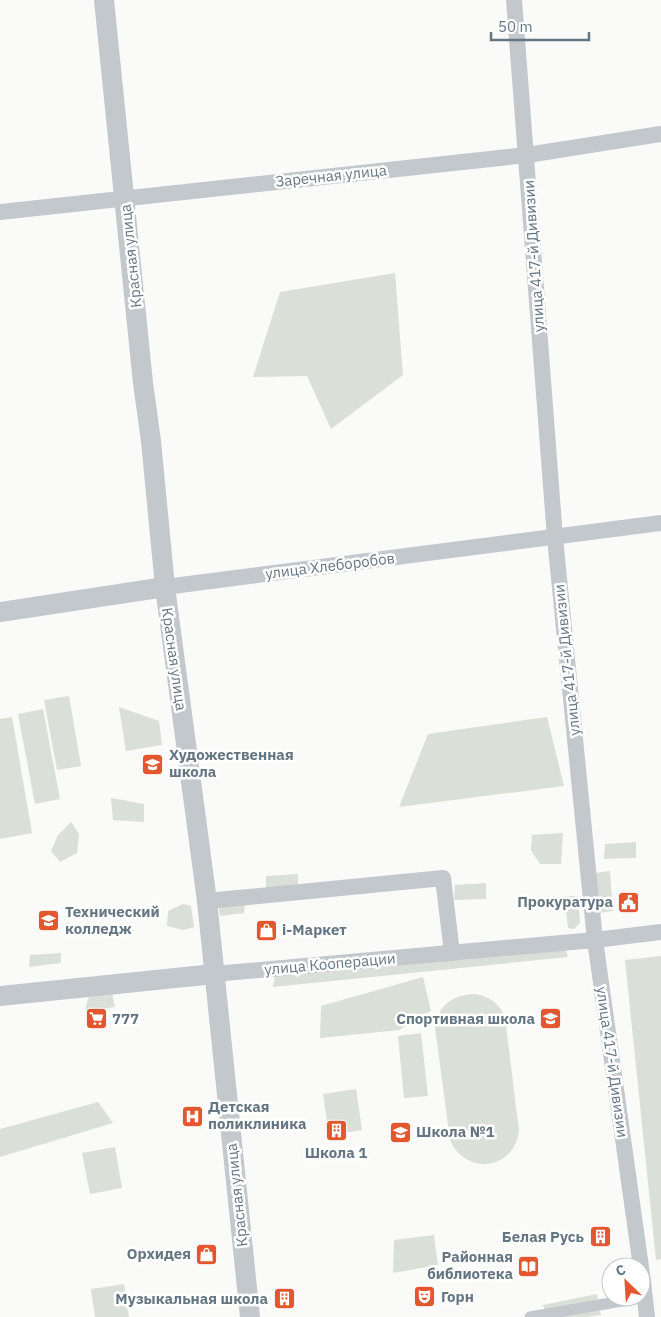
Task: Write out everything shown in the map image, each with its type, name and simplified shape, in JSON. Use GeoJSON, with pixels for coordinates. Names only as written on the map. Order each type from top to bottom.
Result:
{"type":"FeatureCollection","features":[{"type":"Feature","properties":{"kind":"street","name":"Красная улица"},"geometry":{"type":"LineString","coordinates":[[104,0],[165,587],[206,901],[250,1317]]}},
{"type":"Feature","properties":{"kind":"street","name":"улица 417-й Дивизии"},"geometry":{"type":"LineString","coordinates":[[514,0],[555,538],[595,940],[653,1296],[647,1317]]}},
{"type":"Feature","properties":{"kind":"street","name":"Заречная улица"},"geometry":{"type":"LineString","coordinates":[[0,212],[526,155],[661,134]]}},
{"type":"Feature","properties":{"kind":"street","name":"улица Хлеборобов"},"geometry":{"type":"LineString","coordinates":[[0,612],[165,587],[661,524]]}},
{"type":"Feature","properties":{"kind":"street"},"geometry":{"type":"LineString","coordinates":[[206,901],[443,878],[452,953]]}},
{"type":"Feature","properties":{"kind":"street","name":"улица Кооперации"},"geometry":{"type":"LineString","coordinates":[[0,996],[214,974],[595,940],[661,932]]}},
{"type":"Feature","properties":{"kind":"street"},"geometry":{"type":"LineString","coordinates":[[530,1317],[653,1296]]}},
{"type":"Feature","properties":{"kind":"shaded area"},"geometry":{"type":"Polygon","coordinates":[[[395,273],[403,375],[331,429],[307,376],[253,377],[280,292],[395,273]]]}},
{"type":"Feature","properties":{"kind":"shaded area"},"geometry":{"type":"Polygon","coordinates":[[[69,696],[81,766],[57,770],[44,700],[69,696]]]}},
{"type":"Feature","properties":{"kind":"shaded area"},"geometry":{"type":"Polygon","coordinates":[[[119,707],[159,721],[162,745],[126,751],[119,707]]]}},
{"type":"Feature","properties":{"kind":"shaded area"},"geometry":{"type":"Polygon","coordinates":[[[43,709],[60,799],[35,804],[18,714],[43,709]]]}},
{"type":"Feature","properties":{"kind":"shaded area"},"geometry":{"type":"Polygon","coordinates":[[[12,717],[32,833],[0,839],[0,719],[12,717]]]}},
{"type":"Feature","properties":{"kind":"shaded area"},"geometry":{"type":"Polygon","coordinates":[[[547,717],[564,786],[399,807],[428,734],[547,717]]]}},
{"type":"Feature","properties":{"kind":"shaded area"},"geometry":{"type":"Polygon","coordinates":[[[111,798],[144,804],[144,822],[113,820],[111,798]]]}},
{"type":"Feature","properties":{"kind":"shaded area"},"geometry":{"type":"Polygon","coordinates":[[[71,822],[79,834],[77,853],[60,862],[51,851],[58,835],[71,822]]]}},
{"type":"Feature","properties":{"kind":"shaded area"},"geometry":{"type":"Polygon","coordinates":[[[563,833],[561,864],[540,864],[531,850],[532,835],[563,833]]]}},
{"type":"Feature","properties":{"kind":"shaded area"},"geometry":{"type":"Polygon","coordinates":[[[636,842],[636,858],[604,859],[605,844],[636,842]]]}},
{"type":"Feature","properties":{"kind":"shaded area"},"geometry":{"type":"Polygon","coordinates":[[[610,871],[613,911],[598,913],[595,873],[610,871]]]}},
{"type":"Feature","properties":{"kind":"shaded area"},"geometry":{"type":"Polygon","coordinates":[[[298,874],[298,889],[266,891],[266,876],[298,874]]]}},
{"type":"Feature","properties":{"kind":"shaded area"},"geometry":{"type":"Polygon","coordinates":[[[486,883],[486,899],[454,900],[455,885],[486,883]]]}},
{"type":"Feature","properties":{"kind":"shaded area"},"geometry":{"type":"Polygon","coordinates":[[[564,896],[578,896],[580,923],[574,929],[568,928],[564,896]]]}},
{"type":"Feature","properties":{"kind":"shaded area"},"geometry":{"type":"Polygon","coordinates":[[[245,901],[244,913],[220,916],[218,902],[245,901]]]}},
{"type":"Feature","properties":{"kind":"shaded area"},"geometry":{"type":"Polygon","coordinates":[[[183,904],[191,906],[194,927],[183,930],[167,926],[168,911],[183,904]]]}},
{"type":"Feature","properties":{"kind":"shaded area"},"geometry":{"type":"Polygon","coordinates":[[[565,947],[568,957],[273,987],[275,974],[565,947]]]}},
{"type":"Feature","properties":{"kind":"shaded area"},"geometry":{"type":"Polygon","coordinates":[[[61,953],[61,963],[29,967],[30,955],[61,953]]]}},
{"type":"Feature","properties":{"kind":"shaded area"},"geometry":{"type":"Polygon","coordinates":[[[661,956],[661,1259],[656,1260],[625,960],[661,956]]]}},
{"type":"Feature","properties":{"kind":"shaded area"},"geometry":{"type":"Polygon","coordinates":[[[423,977],[431,1011],[399,1030],[320,1038],[321,1006],[423,977]]]}},
{"type":"Feature","properties":{"kind":"shaded area"},"geometry":{"type":"Polygon","coordinates":[[[112,993],[115,1007],[86,1011],[89,997],[112,993]]]}},
{"type":"Feature","properties":{"kind":"shaded area"},"geometry":{"type":"Polygon","coordinates":[[[474,994],[484,996],[493,1001],[505,1017],[519,1131],[515,1144],[508,1154],[488,1164],[466,1159],[457,1152],[450,1140],[435,1027],[443,1007],[459,996],[474,994]]]}},
{"type":"Feature","properties":{"kind":"shaded area"},"geometry":{"type":"Polygon","coordinates":[[[421,1033],[428,1096],[404,1098],[398,1036],[421,1033]]]}},
{"type":"Feature","properties":{"kind":"shaded area"},"geometry":{"type":"Polygon","coordinates":[[[356,1089],[362,1130],[329,1135],[323,1094],[356,1089]]]}},
{"type":"Feature","properties":{"kind":"shaded area"},"geometry":{"type":"Polygon","coordinates":[[[98,1102],[113,1123],[0,1157],[0,1129],[98,1102]]]}},
{"type":"Feature","properties":{"kind":"shaded area"},"geometry":{"type":"Polygon","coordinates":[[[115,1147],[122,1188],[90,1194],[82,1153],[115,1147]]]}},
{"type":"Feature","properties":{"kind":"shaded area"},"geometry":{"type":"Polygon","coordinates":[[[434,1235],[438,1265],[393,1273],[394,1240],[434,1235]]]}},
{"type":"Feature","properties":{"kind":"shaded area"},"geometry":{"type":"Polygon","coordinates":[[[124,1284],[129,1317],[95,1317],[91,1289],[124,1284]]]}},
{"type":"Feature","properties":{"kind":"shaded area"},"geometry":{"type":"Polygon","coordinates":[[[597,1294],[598,1302],[545,1311],[543,1305],[597,1294]]]}},
{"type":"Feature","properties":{"kind":"shaded area"},"geometry":{"type":"Polygon","coordinates":[[[599,1308],[601,1315],[546,1317],[599,1308]]]}},
{"type":"Feature","properties":{"kind":"place","name":"Художественная школа"},"geometry":{"type":"Point","coordinates":[153,764]}},
{"type":"Feature","properties":{"kind":"place","name":"Прокуратура"},"geometry":{"type":"Point","coordinates":[629,902]}},
{"type":"Feature","properties":{"kind":"place","name":"Технический колледж"},"geometry":{"type":"Point","coordinates":[49,921]}},
{"type":"Feature","properties":{"kind":"place","name":"i-Маркет"},"geometry":{"type":"Point","coordinates":[266,930]}},
{"type":"Feature","properties":{"kind":"place","name":"777"},"geometry":{"type":"Point","coordinates":[96,1019]}},
{"type":"Feature","properties":{"kind":"place","name":"Спортивная школа"},"geometry":{"type":"Point","coordinates":[551,1019]}},
{"type":"Feature","properties":{"kind":"place","name":"Детская поликлиника"},"geometry":{"type":"Point","coordinates":[192,1116]}},
{"type":"Feature","properties":{"kind":"place","name":"Школа 1"},"geometry":{"type":"Point","coordinates":[336,1130]}},
{"type":"Feature","properties":{"kind":"place","name":"Школа №1"},"geometry":{"type":"Point","coordinates":[400,1132]}},
{"type":"Feature","properties":{"kind":"place","name":"Белая Русь"},"geometry":{"type":"Point","coordinates":[600,1237]}},
{"type":"Feature","properties":{"kind":"place","name":"Орхидея"},"geometry":{"type":"Point","coordinates":[207,1254]}},
{"type":"Feature","properties":{"kind":"place","name":"Районная библиотека"},"geometry":{"type":"Point","coordinates":[529,1266]}},
{"type":"Feature","properties":{"kind":"place","name":"Горн"},"geometry":{"type":"Point","coordinates":[425,1297]}},
{"type":"Feature","properties":{"kind":"place","name":"Музыкальная школа"},"geometry":{"type":"Point","coordinates":[284,1299]}}]}
